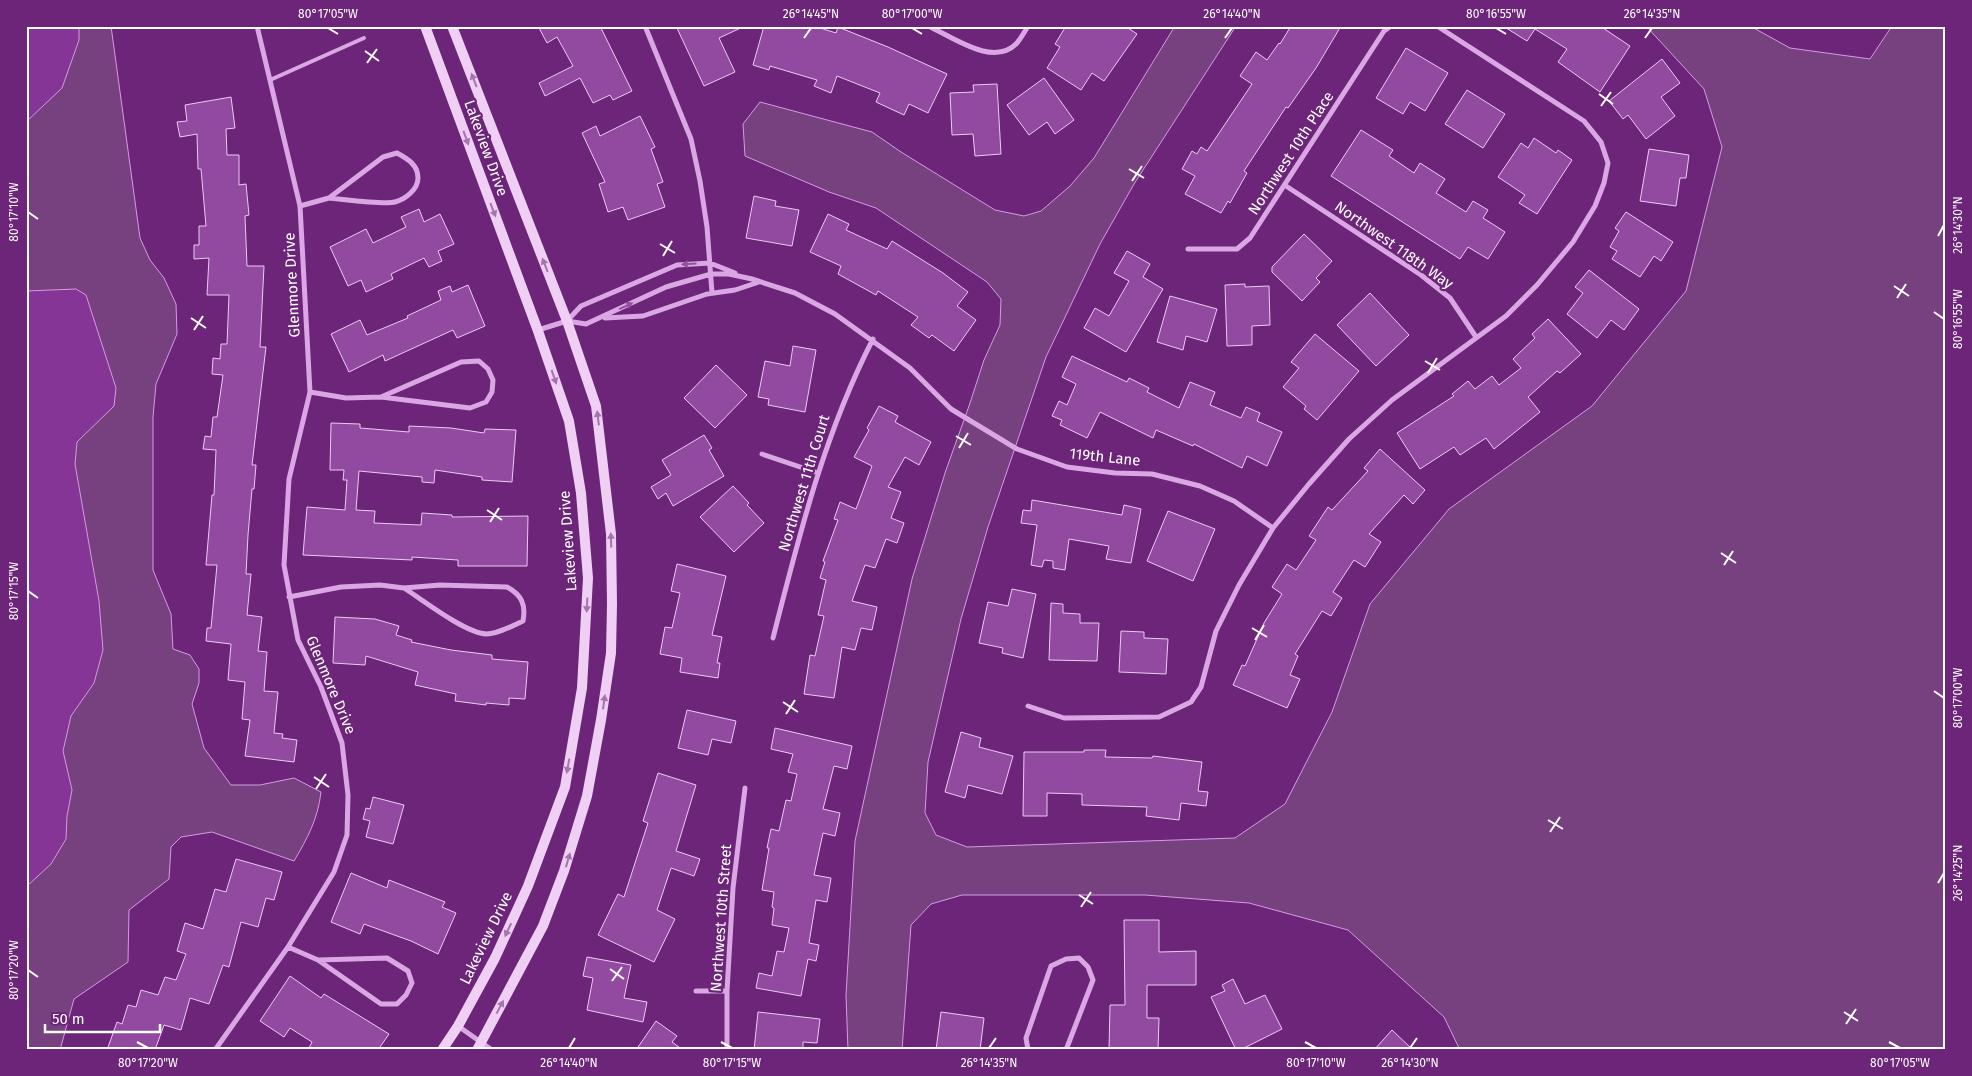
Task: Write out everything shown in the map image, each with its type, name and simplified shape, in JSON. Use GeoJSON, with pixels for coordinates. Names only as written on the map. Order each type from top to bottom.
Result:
{"type":"FeatureCollection","features":[{"type":"Feature","properties":{"kind":"street","name":"Glenmore Drive"},"geometry":{"type":"LineString","coordinates":[[216,1050],[288,947],[334,872],[348,827],[348,794],[342,743],[321,687],[298,640],[284,565],[288,479],[310,392],[300,206],[257,26]]}},
{"type":"Feature","properties":{"kind":"street","name":"Lakeview Drive"},"geometry":{"type":"LineString","coordinates":[[425,26],[538,331],[569,421],[581,493],[588,578],[582,688],[565,787],[535,868],[495,958],[458,1026],[442,1050]]}},
{"type":"Feature","properties":{"kind":"street","name":"Lakeview Drive"},"geometry":{"type":"LineString","coordinates":[[452,26],[567,321],[596,406],[611,534],[612,604],[610,653],[601,720],[587,796],[564,871],[543,926],[480,1046]]}},
{"type":"Feature","properties":{"kind":"street"},"geometry":{"type":"LineString","coordinates":[[645,26],[691,139],[700,181],[712,294]]}},
{"type":"Feature","properties":{"kind":"street"},"geometry":{"type":"LineString","coordinates":[[928,26],[983,52],[1000,53],[1017,43],[1028,26]]}},
{"type":"Feature","properties":{"kind":"street","name":"Northwest 10th Place"},"geometry":{"type":"LineString","coordinates":[[1188,249],[1237,249],[1250,238],[1286,186],[1384,31],[1391,26]]}},
{"type":"Feature","properties":{"kind":"street"},"geometry":{"type":"LineString","coordinates":[[1028,706],[1064,718],[1159,717],[1190,702],[1200,687],[1216,632],[1239,585],[1273,528],[1349,439],[1392,400],[1506,316],[1537,285],[1573,242],[1594,206],[1604,183],[1608,163],[1601,142],[1584,121],[1437,26]]}},
{"type":"Feature","properties":{"kind":"street"},"geometry":{"type":"LineString","coordinates":[[300,206],[329,198],[394,202],[409,196],[418,184],[418,170],[409,159],[397,153],[383,157],[329,198]]}},
{"type":"Feature","properties":{"kind":"street","name":"Northwest 118th Way"},"geometry":{"type":"LineString","coordinates":[[1286,186],[1428,281],[1450,298],[1476,337]]}},
{"type":"Feature","properties":{"kind":"street"},"geometry":{"type":"LineString","coordinates":[[538,331],[567,321],[581,306],[678,265],[710,263],[752,279]]}},
{"type":"Feature","properties":{"kind":"street"},"geometry":{"type":"LineString","coordinates":[[567,321],[586,324],[666,287],[711,274],[729,274],[752,279]]}},
{"type":"Feature","properties":{"kind":"street","name":"119th Lane"},"geometry":{"type":"LineString","coordinates":[[752,279],[795,293],[836,314],[873,339],[910,368],[951,409],[1017,449],[1067,467],[1115,473],[1152,474],[1200,486],[1234,501],[1273,528]]}},
{"type":"Feature","properties":{"kind":"street"},"geometry":{"type":"LineString","coordinates":[[600,318],[643,316],[712,294],[735,290],[759,281]]}},
{"type":"Feature","properties":{"kind":"street","name":"Northwest 11th Court"},"geometry":{"type":"LineString","coordinates":[[773,638],[818,473],[851,381],[873,339]]}},
{"type":"Feature","properties":{"kind":"street"},"geometry":{"type":"LineString","coordinates":[[310,392],[346,398],[381,397],[470,408],[486,402],[492,392],[493,380],[488,369],[479,361],[461,362],[381,397]]}},
{"type":"Feature","properties":{"kind":"street"},"geometry":{"type":"LineString","coordinates":[[762,454],[818,473]]}},
{"type":"Feature","properties":{"kind":"street"},"geometry":{"type":"LineString","coordinates":[[289,597],[341,587],[380,585],[404,588],[440,585],[507,587],[517,592],[523,602],[525,611],[523,621],[508,629],[486,634],[464,627],[404,588]]}},
{"type":"Feature","properties":{"kind":"street","name":"Northwest 10th Street"},"geometry":{"type":"LineString","coordinates":[[727,1050],[727,991],[733,888],[745,788]]}},
{"type":"Feature","properties":{"kind":"street"},"geometry":{"type":"LineString","coordinates":[[288,947],[318,960],[381,1004],[397,1004],[406,995],[412,983],[408,971],[387,958],[318,960]]}},
{"type":"Feature","properties":{"kind":"street"},"geometry":{"type":"LineString","coordinates":[[1028,1050],[1026,1038],[1051,966],[1066,959],[1079,958],[1088,967],[1093,980],[1066,1050]]}},
{"type":"Feature","properties":{"kind":"street"},"geometry":{"type":"LineString","coordinates":[[696,991],[727,991]]}},
{"type":"Feature","properties":{"kind":"street"},"geometry":{"type":"LineString","coordinates":[[458,1026],[480,1046],[492,1050]]}},
{"type":"Feature","properties":{"kind":"lane"},"geometry":{"type":"LineString","coordinates":[[270,80],[364,38]]}},
{"type":"Feature","properties":{"kind":"shaded area"},"geometry":{"type":"Polygon","coordinates":[[[26,26],[79,26],[79,40],[62,88],[26,122],[26,26]]]}},
{"type":"Feature","properties":{"kind":"shaded area"},"geometry":{"type":"Polygon","coordinates":[[[79,26],[111,26],[140,238],[150,260],[164,278],[176,304],[177,334],[156,384],[153,417],[153,570],[171,614],[173,649],[190,655],[199,669],[199,683],[192,704],[204,748],[231,785],[260,785],[294,778],[321,792],[320,802],[311,828],[294,861],[212,832],[181,837],[171,847],[169,879],[129,910],[128,962],[74,999],[60,1050],[26,1050],[26,887],[51,864],[66,839],[67,816],[72,790],[63,751],[71,716],[94,683],[103,650],[99,601],[75,464],[77,442],[114,406],[116,388],[86,295],[76,289],[26,291],[26,122],[62,88],[79,40],[79,26]]]}},
{"type":"Feature","properties":{"kind":"shaded area"},"geometry":{"type":"Polygon","coordinates":[[[1175,26],[1236,26],[1134,184],[1100,244],[1046,357],[988,527],[961,619],[928,762],[925,813],[936,835],[967,847],[1235,838],[1285,804],[1332,712],[1370,604],[1449,509],[1592,406],[1686,291],[1722,147],[1704,89],[1646,26],[1750,26],[1790,48],[1870,59],[1892,26],[1946,26],[1946,1045],[1943,1050],[1460,1050],[1444,1017],[1348,930],[1249,903],[1145,895],[962,895],[931,904],[911,925],[902,1050],[848,1050],[846,995],[855,841],[912,579],[946,470],[984,360],[1000,325],[1001,299],[987,282],[876,208],[829,192],[745,156],[743,124],[760,102],[872,132],[995,210],[1024,216],[1041,211],[1070,186],[1094,158],[1175,26]]]}},
{"type":"Feature","properties":{"kind":"shaded area"},"geometry":{"type":"Polygon","coordinates":[[[76,289],[86,295],[116,388],[115,406],[77,442],[75,464],[99,601],[103,650],[94,683],[71,716],[63,751],[72,790],[67,816],[66,839],[51,864],[26,887],[26,291],[76,289]]]}},
{"type":"Feature","properties":{"kind":"building"},"geometry":{"type":"Polygon","coordinates":[[[538,26],[600,26],[632,91],[613,100],[610,95],[593,103],[580,78],[545,96],[539,83],[573,66],[557,37],[547,43],[538,26]]]}},
{"type":"Feature","properties":{"kind":"building"},"geometry":{"type":"Polygon","coordinates":[[[676,26],[745,26],[719,38],[735,72],[704,86],[676,26]]]}},
{"type":"Feature","properties":{"kind":"building"},"geometry":{"type":"Polygon","coordinates":[[[764,26],[814,26],[836,33],[838,27],[947,74],[928,113],[909,104],[904,115],[876,102],[880,93],[837,76],[831,93],[814,86],[817,80],[770,66],[769,70],[753,65],[764,26]]]}},
{"type":"Feature","properties":{"kind":"building"},"geometry":{"type":"Polygon","coordinates":[[[1066,26],[1125,26],[1137,34],[1104,81],[1092,73],[1081,90],[1047,68],[1060,47],[1055,44],[1066,26]]]}},
{"type":"Feature","properties":{"kind":"building"},"geometry":{"type":"Polygon","coordinates":[[[1291,26],[1341,26],[1316,68],[1288,108],[1286,107],[1244,171],[1247,173],[1230,203],[1228,201],[1221,213],[1185,194],[1195,176],[1182,169],[1192,151],[1197,154],[1201,147],[1207,151],[1252,84],[1240,76],[1256,52],[1267,60],[1291,26]]]}},
{"type":"Feature","properties":{"kind":"building"},"geometry":{"type":"Polygon","coordinates":[[[1503,26],[1600,26],[1630,46],[1600,92],[1558,62],[1567,49],[1535,29],[1527,41],[1503,26]]]}},
{"type":"Feature","properties":{"kind":"building"},"geometry":{"type":"Polygon","coordinates":[[[1406,48],[1448,73],[1425,111],[1410,102],[1403,114],[1376,98],[1406,48]]]}},
{"type":"Feature","properties":{"kind":"building"},"geometry":{"type":"Polygon","coordinates":[[[1662,59],[1680,83],[1661,97],[1675,116],[1646,139],[1628,115],[1623,119],[1609,101],[1662,59]]]}},
{"type":"Feature","properties":{"kind":"building"},"geometry":{"type":"Polygon","coordinates":[[[1044,78],[1074,120],[1055,134],[1047,122],[1029,135],[1007,105],[1044,78]]]}},
{"type":"Feature","properties":{"kind":"building"},"geometry":{"type":"Polygon","coordinates":[[[997,84],[1001,154],[975,156],[973,134],[952,135],[950,93],[974,92],[973,85],[997,84]]]}},
{"type":"Feature","properties":{"kind":"building"},"geometry":{"type":"Polygon","coordinates":[[[1467,90],[1505,114],[1483,148],[1445,124],[1467,90]]]}},
{"type":"Feature","properties":{"kind":"building"},"geometry":{"type":"Polygon","coordinates":[[[231,97],[235,128],[226,129],[227,155],[239,155],[239,185],[246,184],[249,215],[245,216],[247,266],[264,266],[260,347],[266,347],[252,465],[256,465],[248,535],[246,574],[251,574],[247,615],[262,617],[258,651],[267,652],[264,691],[278,692],[274,733],[283,734],[282,738],[297,740],[294,762],[245,756],[250,720],[242,719],[245,682],[228,680],[231,644],[206,641],[207,628],[211,628],[217,565],[206,565],[212,495],[214,495],[216,450],[203,449],[205,436],[211,437],[213,417],[217,417],[223,375],[212,374],[213,358],[220,359],[221,344],[227,344],[229,295],[207,295],[209,258],[194,259],[194,245],[199,245],[199,226],[206,226],[201,169],[198,169],[197,134],[180,137],[177,122],[187,121],[185,105],[231,97]]]}},
{"type":"Feature","properties":{"kind":"building"},"geometry":{"type":"Polygon","coordinates":[[[640,116],[655,147],[651,149],[663,182],[657,184],[665,207],[628,220],[623,207],[608,212],[599,184],[605,182],[582,133],[596,126],[600,136],[640,116]]]}},
{"type":"Feature","properties":{"kind":"building"},"geometry":{"type":"Polygon","coordinates":[[[1361,130],[1393,150],[1389,156],[1414,173],[1420,163],[1445,179],[1436,193],[1466,212],[1473,201],[1488,210],[1483,218],[1505,232],[1488,259],[1468,247],[1460,259],[1331,176],[1361,130]]]}},
{"type":"Feature","properties":{"kind":"building"},"geometry":{"type":"Polygon","coordinates":[[[1534,138],[1556,153],[1558,150],[1572,160],[1537,214],[1519,203],[1525,195],[1498,177],[1521,143],[1528,148],[1534,138]]]}},
{"type":"Feature","properties":{"kind":"building"},"geometry":{"type":"Polygon","coordinates":[[[1649,149],[1689,155],[1686,178],[1680,178],[1676,206],[1640,201],[1649,149]]]}},
{"type":"Feature","properties":{"kind":"building"},"geometry":{"type":"Polygon","coordinates":[[[754,196],[776,201],[775,206],[799,210],[792,246],[746,238],[754,196]]]}},
{"type":"Feature","properties":{"kind":"building"},"geometry":{"type":"Polygon","coordinates":[[[419,209],[424,222],[440,214],[454,244],[438,251],[442,261],[429,267],[424,258],[391,274],[393,279],[366,292],[361,280],[348,286],[330,247],[366,229],[373,243],[406,227],[401,217],[419,209]]]}},
{"type":"Feature","properties":{"kind":"building"},"geometry":{"type":"Polygon","coordinates":[[[1626,212],[1673,242],[1661,261],[1654,256],[1640,277],[1612,259],[1617,251],[1610,247],[1619,231],[1615,228],[1626,212]]]}},
{"type":"Feature","properties":{"kind":"building"},"geometry":{"type":"Polygon","coordinates":[[[828,214],[849,224],[846,230],[887,249],[892,241],[943,273],[968,292],[957,306],[976,320],[954,351],[932,335],[929,338],[911,325],[918,317],[878,291],[876,295],[838,274],[841,266],[810,252],[828,214]]]}},
{"type":"Feature","properties":{"kind":"building"},"geometry":{"type":"Polygon","coordinates":[[[1304,234],[1332,261],[1316,278],[1320,282],[1302,301],[1272,272],[1272,267],[1304,234]]]}},
{"type":"Feature","properties":{"kind":"building"},"geometry":{"type":"Polygon","coordinates":[[[1127,251],[1150,264],[1143,277],[1163,289],[1126,352],[1084,328],[1095,308],[1109,316],[1129,281],[1114,273],[1127,251]]]}},
{"type":"Feature","properties":{"kind":"building"},"geometry":{"type":"Polygon","coordinates":[[[1589,270],[1639,309],[1624,330],[1611,320],[1597,338],[1567,314],[1583,293],[1575,287],[1589,270]]]}},
{"type":"Feature","properties":{"kind":"building"},"geometry":{"type":"Polygon","coordinates":[[[1245,284],[1245,287],[1269,286],[1270,325],[1252,326],[1252,345],[1227,346],[1225,285],[1245,284]]]}},
{"type":"Feature","properties":{"kind":"building"},"geometry":{"type":"Polygon","coordinates":[[[468,285],[485,326],[457,338],[453,330],[385,361],[383,355],[349,372],[331,334],[360,320],[367,335],[408,318],[407,316],[441,300],[438,291],[450,286],[452,292],[468,285]]]}},
{"type":"Feature","properties":{"kind":"building"},"geometry":{"type":"Polygon","coordinates":[[[1370,293],[1409,335],[1376,366],[1337,325],[1370,293]]]}},
{"type":"Feature","properties":{"kind":"building"},"geometry":{"type":"Polygon","coordinates":[[[1170,296],[1217,309],[1207,342],[1186,336],[1183,350],[1157,342],[1170,296]]]}},
{"type":"Feature","properties":{"kind":"building"},"geometry":{"type":"Polygon","coordinates":[[[1548,319],[1581,354],[1560,373],[1557,371],[1528,397],[1540,412],[1494,449],[1486,438],[1460,455],[1454,447],[1420,469],[1397,433],[1454,396],[1452,394],[1468,381],[1475,389],[1492,376],[1499,385],[1521,368],[1513,359],[1535,338],[1532,334],[1548,319]]]}},
{"type":"Feature","properties":{"kind":"building"},"geometry":{"type":"Polygon","coordinates":[[[1315,334],[1359,371],[1317,420],[1304,409],[1306,406],[1283,387],[1299,368],[1291,362],[1315,334]]]}},
{"type":"Feature","properties":{"kind":"building"},"geometry":{"type":"Polygon","coordinates":[[[793,346],[816,350],[805,412],[768,405],[769,399],[758,397],[765,361],[790,366],[793,346]]]}},
{"type":"Feature","properties":{"kind":"building"},"geometry":{"type":"Polygon","coordinates":[[[1072,356],[1127,382],[1129,378],[1149,388],[1147,392],[1179,408],[1190,382],[1215,392],[1210,405],[1241,418],[1246,407],[1260,413],[1257,421],[1282,432],[1267,466],[1247,456],[1242,468],[1194,444],[1193,446],[1156,430],[1153,438],[1100,412],[1087,438],[1060,425],[1062,420],[1052,416],[1059,401],[1067,405],[1076,384],[1062,377],[1072,356]]]}},
{"type":"Feature","properties":{"kind":"building"},"geometry":{"type":"Polygon","coordinates":[[[716,365],[747,395],[715,428],[684,398],[716,365]]]}},
{"type":"Feature","properties":{"kind":"building"},"geometry":{"type":"Polygon","coordinates":[[[879,406],[898,416],[895,422],[931,442],[919,465],[905,457],[888,487],[901,492],[891,518],[904,523],[897,543],[886,539],[875,568],[865,565],[852,601],[877,607],[872,630],[861,628],[855,650],[842,647],[834,698],[804,694],[810,655],[815,656],[824,616],[818,615],[826,580],[820,578],[825,562],[823,561],[838,520],[834,519],[840,502],[856,509],[872,466],[854,457],[869,430],[867,428],[879,406]]]}},
{"type":"Feature","properties":{"kind":"building"},"geometry":{"type":"Polygon","coordinates":[[[331,423],[360,424],[360,428],[409,432],[409,426],[451,428],[484,433],[485,429],[516,430],[512,482],[482,480],[482,477],[435,470],[434,483],[422,482],[422,477],[359,471],[356,510],[375,511],[374,523],[421,525],[422,513],[452,515],[452,517],[528,516],[527,566],[458,566],[458,560],[412,557],[412,560],[303,555],[307,507],[345,510],[347,480],[343,480],[344,470],[330,470],[331,423]]]}},
{"type":"Feature","properties":{"kind":"building"},"geometry":{"type":"Polygon","coordinates":[[[704,435],[712,448],[709,450],[724,476],[673,506],[666,493],[658,499],[651,487],[671,475],[662,460],[704,435]]]}},
{"type":"Feature","properties":{"kind":"building"},"geometry":{"type":"Polygon","coordinates":[[[1380,449],[1425,490],[1413,504],[1404,495],[1369,534],[1381,542],[1365,567],[1354,560],[1333,592],[1342,598],[1331,616],[1322,611],[1295,654],[1298,656],[1290,675],[1300,679],[1287,708],[1233,685],[1242,665],[1245,666],[1264,623],[1282,594],[1272,587],[1287,564],[1296,570],[1316,540],[1309,536],[1328,507],[1332,510],[1368,471],[1364,468],[1380,449]]]}},
{"type":"Feature","properties":{"kind":"building"},"geometry":{"type":"Polygon","coordinates":[[[733,486],[764,523],[734,552],[700,517],[733,486]]]}},
{"type":"Feature","properties":{"kind":"building"},"geometry":{"type":"Polygon","coordinates":[[[1032,500],[1122,515],[1124,505],[1141,509],[1131,563],[1106,559],[1109,546],[1069,539],[1065,570],[1053,568],[1053,561],[1044,560],[1042,567],[1031,565],[1037,525],[1021,523],[1023,510],[1031,511],[1032,500]]]}},
{"type":"Feature","properties":{"kind":"building"},"geometry":{"type":"Polygon","coordinates":[[[1168,511],[1215,529],[1193,581],[1147,561],[1168,511]]]}},
{"type":"Feature","properties":{"kind":"building"},"geometry":{"type":"Polygon","coordinates":[[[677,564],[726,576],[712,635],[722,637],[717,663],[720,663],[718,678],[680,672],[682,658],[660,654],[665,627],[672,628],[680,593],[671,591],[677,564]]]}},
{"type":"Feature","properties":{"kind":"building"},"geometry":{"type":"Polygon","coordinates":[[[1012,589],[1036,594],[1023,658],[1002,653],[1003,648],[979,643],[988,602],[1008,606],[1012,589]]]}},
{"type":"Feature","properties":{"kind":"building"},"geometry":{"type":"Polygon","coordinates":[[[1051,603],[1063,604],[1063,613],[1080,614],[1080,623],[1099,623],[1097,661],[1049,660],[1051,603]]]}},
{"type":"Feature","properties":{"kind":"building"},"geometry":{"type":"Polygon","coordinates":[[[335,617],[375,619],[399,626],[396,635],[412,640],[411,642],[451,650],[492,655],[492,659],[528,662],[525,699],[509,698],[509,705],[486,703],[486,705],[455,701],[456,694],[415,685],[418,672],[366,656],[365,665],[333,663],[335,617]]]}},
{"type":"Feature","properties":{"kind":"building"},"geometry":{"type":"Polygon","coordinates":[[[1121,631],[1144,632],[1144,638],[1168,639],[1166,674],[1119,672],[1121,631]]]}},
{"type":"Feature","properties":{"kind":"building"},"geometry":{"type":"Polygon","coordinates":[[[687,710],[736,721],[731,743],[712,739],[708,755],[678,748],[687,710]]]}},
{"type":"Feature","properties":{"kind":"building"},"geometry":{"type":"Polygon","coordinates":[[[775,728],[852,746],[847,769],[834,766],[823,809],[840,813],[835,836],[823,833],[814,875],[831,878],[827,902],[816,900],[809,943],[819,945],[816,961],[808,959],[801,996],[756,988],[759,973],[772,976],[777,951],[784,952],[789,928],[772,925],[774,892],[762,890],[771,829],[779,831],[786,800],[791,801],[797,774],[788,772],[793,754],[771,749],[775,728]]]}},
{"type":"Feature","properties":{"kind":"building"},"geometry":{"type":"Polygon","coordinates":[[[961,732],[981,738],[979,747],[1013,756],[1002,794],[968,785],[965,798],[945,792],[961,732]]]}},
{"type":"Feature","properties":{"kind":"building"},"geometry":{"type":"Polygon","coordinates":[[[1084,750],[1106,750],[1105,757],[1152,758],[1153,756],[1202,762],[1198,791],[1208,792],[1206,806],[1181,803],[1179,820],[1146,816],[1147,807],[1082,805],[1082,794],[1047,793],[1047,816],[1023,816],[1024,752],[1084,752],[1084,750]]]}},
{"type":"Feature","properties":{"kind":"building"},"geometry":{"type":"Polygon","coordinates":[[[658,773],[696,785],[676,851],[700,859],[694,876],[671,868],[657,910],[675,919],[654,962],[598,935],[618,894],[624,897],[648,823],[643,821],[658,773]]]}},
{"type":"Feature","properties":{"kind":"building"},"geometry":{"type":"Polygon","coordinates":[[[373,797],[404,805],[393,844],[366,837],[370,821],[363,819],[366,808],[370,809],[373,797]]]}},
{"type":"Feature","properties":{"kind":"building"},"geometry":{"type":"Polygon","coordinates":[[[236,859],[282,872],[274,900],[266,898],[258,927],[241,922],[229,967],[223,965],[209,1004],[190,998],[181,1030],[164,1025],[155,1050],[107,1050],[117,1022],[122,1024],[128,1005],[136,1007],[141,990],[158,995],[165,977],[176,980],[186,954],[177,951],[185,923],[203,929],[215,889],[226,892],[236,859]]]}},
{"type":"Feature","properties":{"kind":"building"},"geometry":{"type":"Polygon","coordinates":[[[351,873],[387,888],[389,880],[445,902],[442,907],[456,913],[438,954],[411,941],[364,924],[360,934],[331,922],[351,873]]]}},
{"type":"Feature","properties":{"kind":"building"},"geometry":{"type":"Polygon","coordinates":[[[1124,920],[1159,920],[1159,952],[1196,951],[1196,985],[1147,985],[1147,1018],[1159,1018],[1158,1050],[1109,1050],[1110,1005],[1125,1005],[1124,920]]]}},
{"type":"Feature","properties":{"kind":"building"},"geometry":{"type":"Polygon","coordinates":[[[587,957],[631,965],[624,998],[647,1002],[643,1022],[587,1010],[593,978],[583,976],[587,957]]]}},
{"type":"Feature","properties":{"kind":"building"},"geometry":{"type":"Polygon","coordinates":[[[290,976],[321,998],[324,994],[389,1034],[378,1050],[308,1050],[312,1042],[290,1028],[284,1037],[260,1021],[290,976]]]}},
{"type":"Feature","properties":{"kind":"building"},"geometry":{"type":"Polygon","coordinates":[[[1233,979],[1245,1004],[1265,995],[1282,1029],[1240,1050],[1236,1050],[1211,997],[1225,991],[1222,985],[1233,979]]]}},
{"type":"Feature","properties":{"kind":"building"},"geometry":{"type":"Polygon","coordinates":[[[758,1012],[820,1019],[817,1043],[803,1042],[803,1050],[754,1050],[758,1012]]]}},
{"type":"Feature","properties":{"kind":"building"},"geometry":{"type":"Polygon","coordinates":[[[941,1012],[984,1018],[980,1050],[936,1050],[941,1012]]]}},
{"type":"Feature","properties":{"kind":"building"},"geometry":{"type":"Polygon","coordinates":[[[656,1021],[677,1036],[672,1042],[683,1050],[636,1050],[656,1021]]]}},
{"type":"Feature","properties":{"kind":"building"},"geometry":{"type":"Polygon","coordinates":[[[1392,1030],[1413,1050],[1374,1050],[1392,1030]]]}}]}
